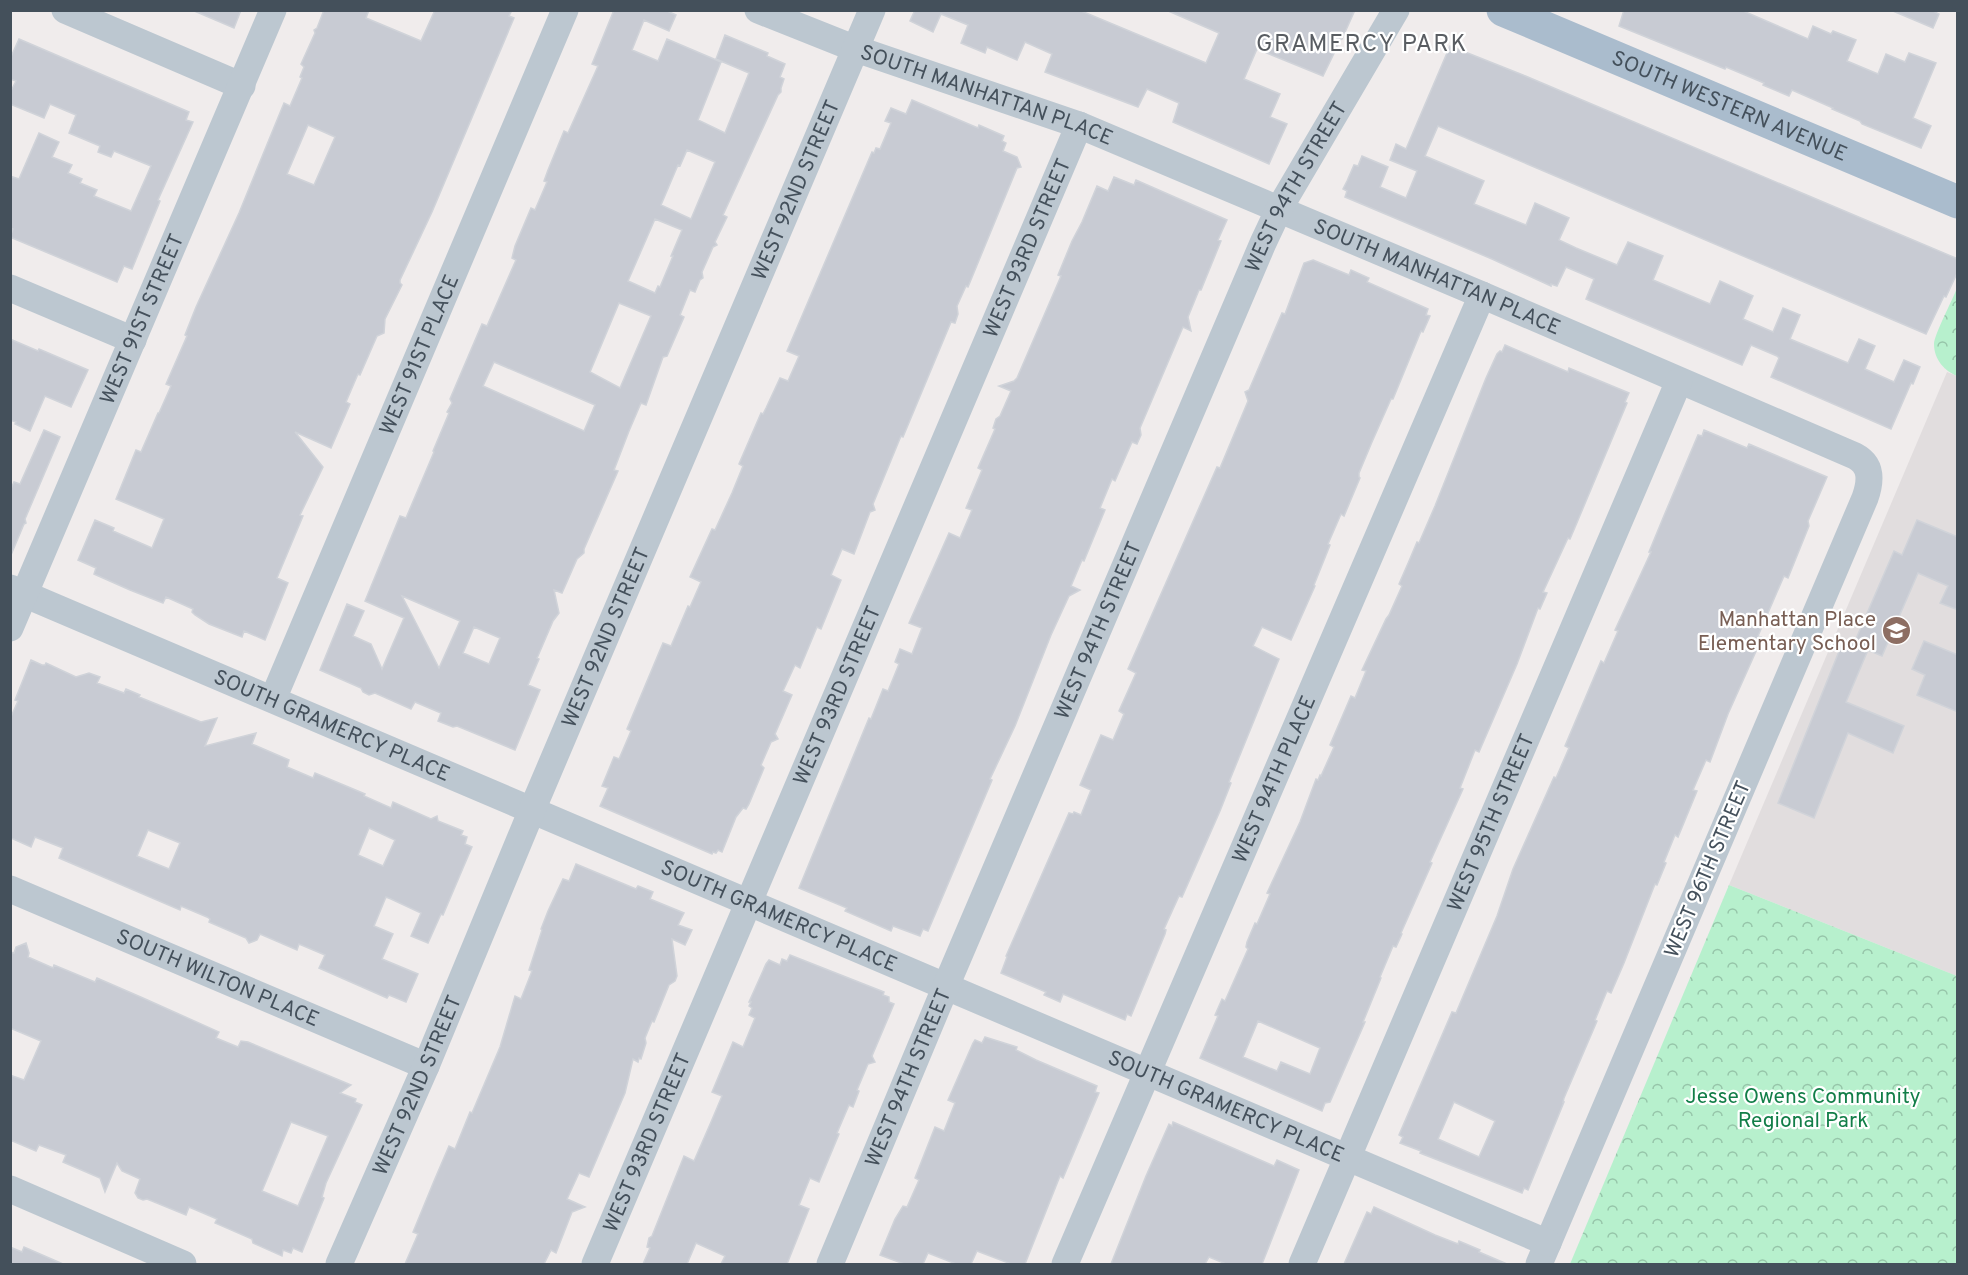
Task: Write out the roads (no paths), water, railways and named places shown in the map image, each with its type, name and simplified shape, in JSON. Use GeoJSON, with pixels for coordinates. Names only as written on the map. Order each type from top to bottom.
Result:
{"type":"FeatureCollection","features":[{"type":"Feature","properties":{"kind":"main road","name":"SOUTH WESTERN AVENUE"},"geometry":{"type":"LineString","coordinates":[[1503,10],[1958,202]]}},
{"type":"Feature","properties":{"kind":"street"},"geometry":{"type":"LineString","coordinates":[[65,10],[242,86]]}},
{"type":"Feature","properties":{"kind":"street","name":"WEST 91ST STREET"},"geometry":{"type":"LineString","coordinates":[[10,628],[18,591],[133,340],[273,10]]}},
{"type":"Feature","properties":{"kind":"street","name":"WEST 91ST PLACE"},"geometry":{"type":"LineString","coordinates":[[273,699],[566,10]]}},
{"type":"Feature","properties":{"kind":"street","name":"SOUTH MANHATTAN PLACE"},"geometry":{"type":"LineString","coordinates":[[758,10],[856,49],[1079,125],[1855,456],[1861,459],[1869,472]]}},
{"type":"Feature","properties":{"kind":"street","name":"WEST 92ND STREET"},"geometry":{"type":"LineString","coordinates":[[339,1264],[426,1066],[532,810],[872,10]]}},
{"type":"Feature","properties":{"kind":"street","name":"WEST 94TH STREET"},"geometry":{"type":"LineString","coordinates":[[830,1264],[946,986],[1279,209],[1396,10]]}},
{"type":"Feature","properties":{"kind":"street","name":"WEST 93RD STREET"},"geometry":{"type":"LineString","coordinates":[[595,1264],[1079,125]]}},
{"type":"Feature","properties":{"kind":"street"},"geometry":{"type":"LineString","coordinates":[[10,288],[133,340]]}},
{"type":"Feature","properties":{"kind":"street","name":"WEST 94TH PLACE"},"geometry":{"type":"LineString","coordinates":[[1065,1264],[1482,295]]}},
{"type":"Feature","properties":{"kind":"street","name":"WEST 95TH STREET"},"geometry":{"type":"LineString","coordinates":[[1302,1264],[1679,381]]}},
{"type":"Feature","properties":{"kind":"street","name":"WEST 96TH STREET"},"geometry":{"type":"LineString","coordinates":[[1543,1254],[1865,498],[1870,485],[1869,472]]}},
{"type":"Feature","properties":{"kind":"street","name":"SOUTH GRAMERCY PLACE"},"geometry":{"type":"LineString","coordinates":[[18,591],[1347,1157],[1543,1254]]}},
{"type":"Feature","properties":{"kind":"street","name":"SOUTH WILTON PLACE"},"geometry":{"type":"LineString","coordinates":[[10,889],[426,1066]]}},
{"type":"Feature","properties":{"kind":"street"},"geometry":{"type":"LineString","coordinates":[[10,1189],[183,1264]]}},
{"type":"Feature","properties":{"kind":"place","name":"Manhattan Place Elementary School"},"geometry":{"type":"Point","coordinates":[1897,631]}},
{"type":"Feature","properties":{"kind":"district","name":"GRAMERCY PARK"},"geometry":{"type":"Point","coordinates":[1362,43]}},
{"type":"Feature","properties":{"kind":"park label","name":"Jesse Owens Community Regional Park"},"geometry":{"type":"Point","coordinates":[1803,1108]}}]}
